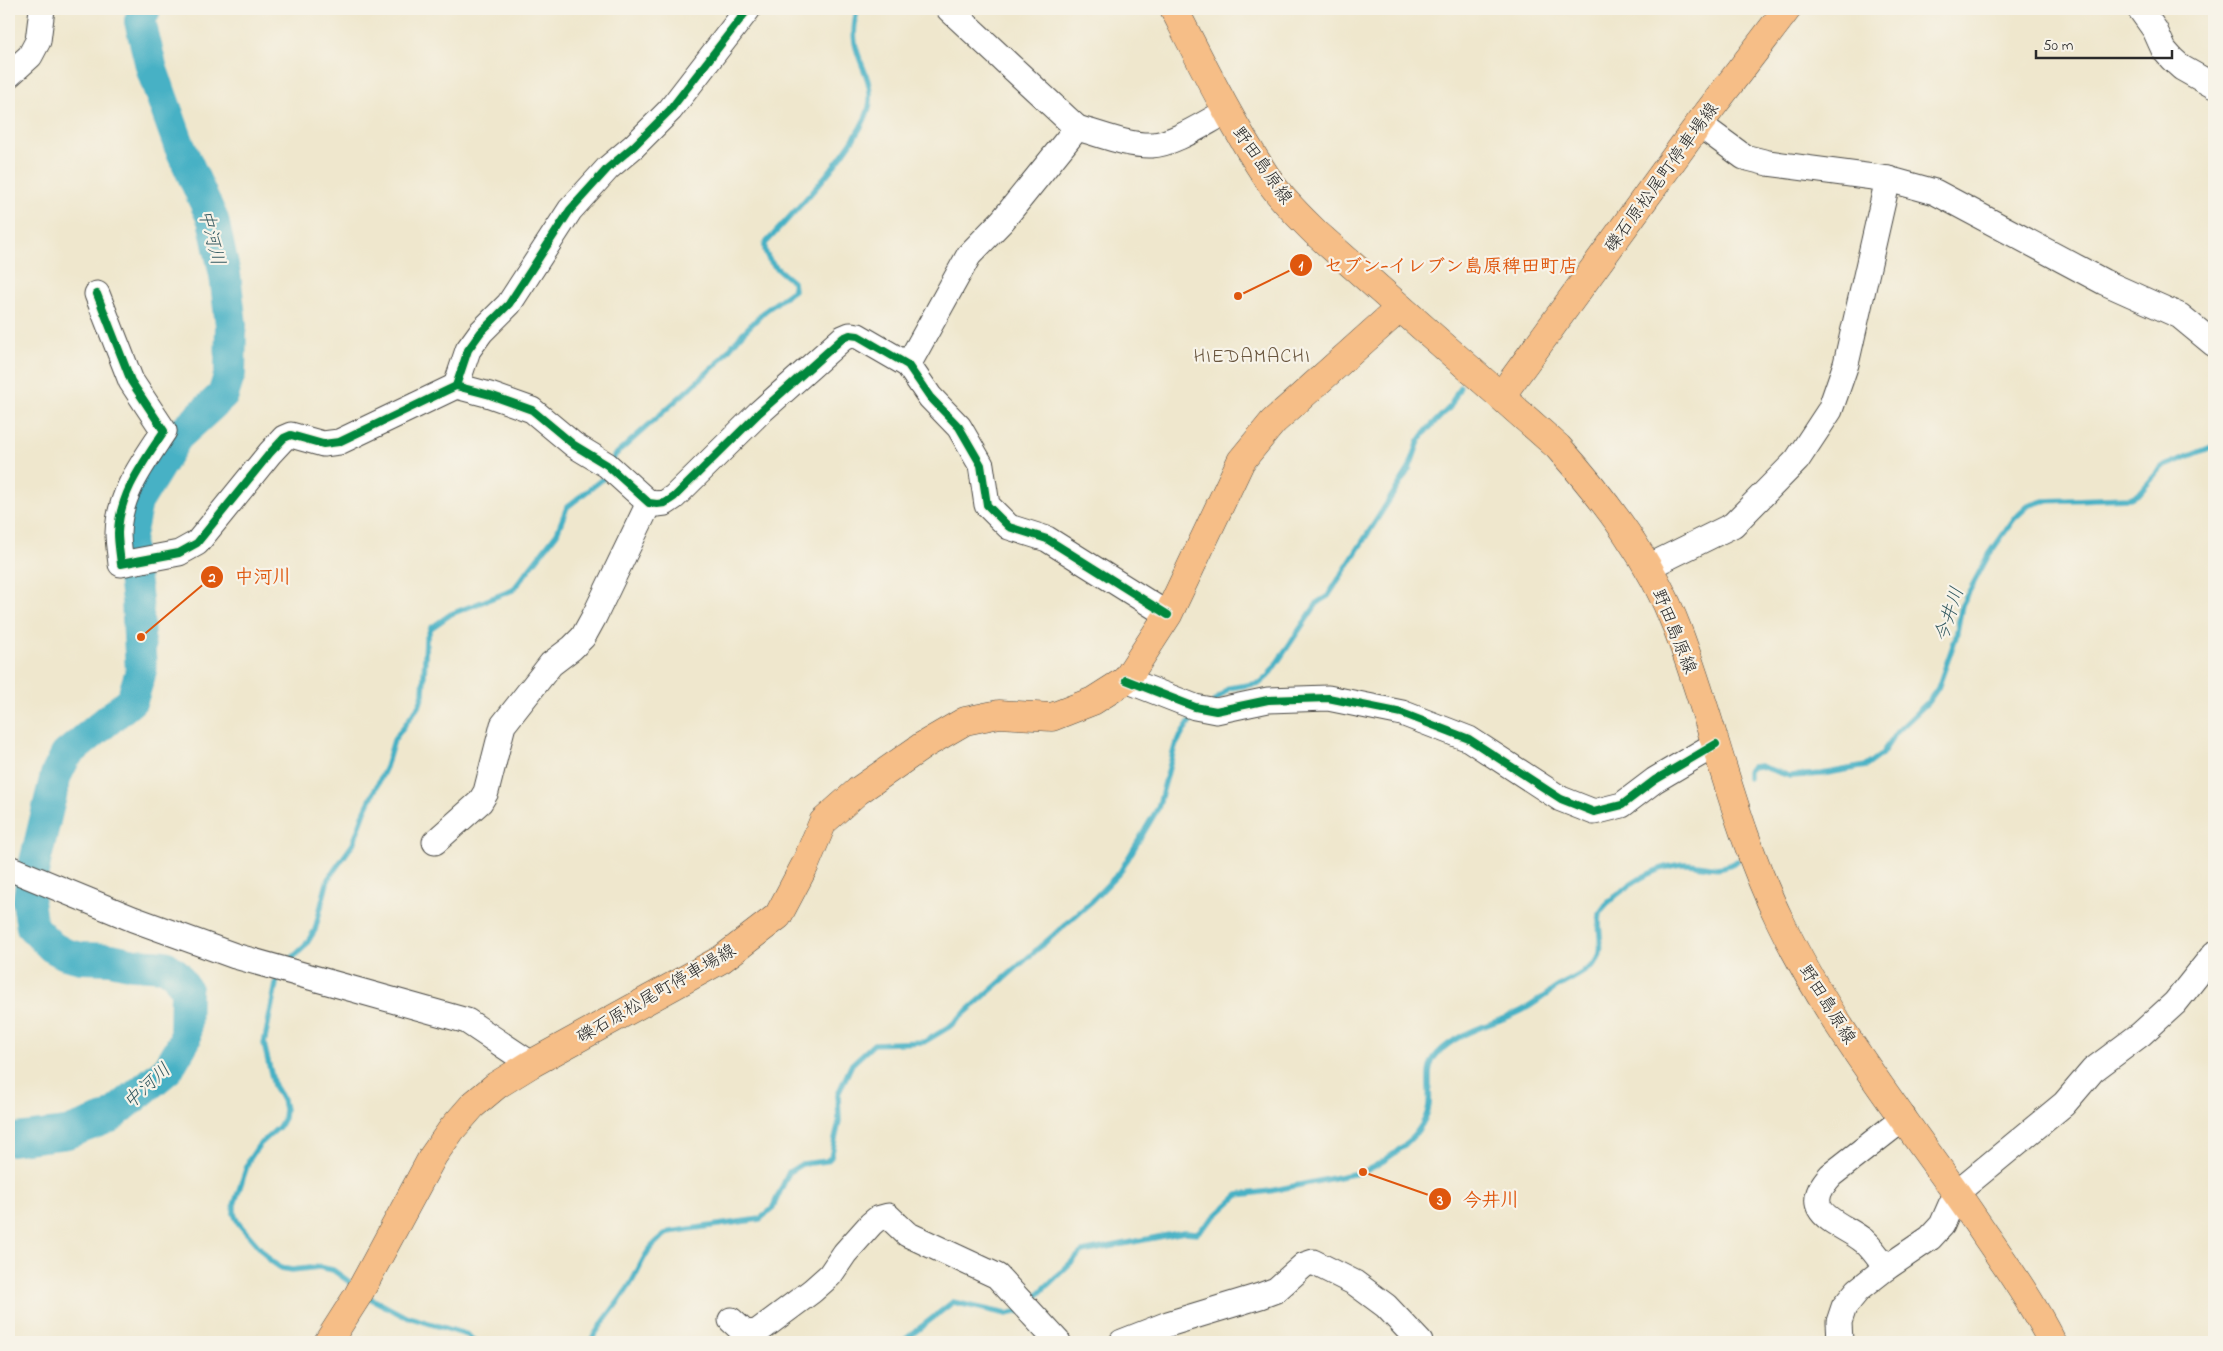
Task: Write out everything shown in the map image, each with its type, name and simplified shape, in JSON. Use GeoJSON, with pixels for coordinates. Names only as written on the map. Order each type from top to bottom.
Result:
{"type":"FeatureCollection","features":[{"type":"Feature","properties":{"kind":"main road","name":"野田島原線"},"geometry":{"type":"LineString","coordinates":[[1174,9],[1226,112],[1270,183],[1286,203],[1316,233],[1558,447],[1591,484],[1648,568],[1677,626],[1739,820],[1779,920],[1826,1006],[2016,1280],[2052,1342]]}},
{"type":"Feature","properties":{"kind":"main road","name":"礫石原松尾町停車場線"},"geometry":{"type":"LineString","coordinates":[[1501,396],[1699,124],[1777,13]]}},
{"type":"Feature","properties":{"kind":"main road","name":"礫石原松尾町停車場線"},"geometry":{"type":"LineString","coordinates":[[328,1342],[360,1290],[433,1156],[452,1129],[473,1105],[497,1085],[531,1064],[722,959],[778,916],[805,865],[823,822],[858,791],[924,745],[965,721],[1000,714],[1052,717],[1093,702],[1126,680],[1168,616],[1241,461],[1272,422],[1400,308]]}},
{"type":"Feature","properties":{"kind":"street"},"geometry":{"type":"LineString","coordinates":[[9,75],[30,56],[38,40],[42,9]]}},
{"type":"Feature","properties":{"kind":"street"},"geometry":{"type":"LineString","coordinates":[[456,386],[468,350],[480,332],[509,304],[570,210],[608,168],[670,110],[748,9]]}},
{"type":"Feature","properties":{"kind":"street"},"geometry":{"type":"LineString","coordinates":[[949,9],[1077,128],[1134,143],[1153,145],[1172,140],[1226,112]]}},
{"type":"Feature","properties":{"kind":"street"},"geometry":{"type":"LineString","coordinates":[[2140,9],[2155,30],[2164,50],[2172,59],[2182,68],[2214,86]]}},
{"type":"Feature","properties":{"kind":"street"},"geometry":{"type":"LineString","coordinates":[[1699,124],[1744,157],[1768,163],[1888,179],[1934,192],[2104,282],[2180,316],[2214,344]]}},
{"type":"Feature","properties":{"kind":"street"},"geometry":{"type":"LineString","coordinates":[[908,366],[969,255],[1002,221],[1077,128]]}},
{"type":"Feature","properties":{"kind":"street"},"geometry":{"type":"LineString","coordinates":[[1648,568],[1733,525],[1797,460],[1830,410],[1846,364],[1888,179]]}},
{"type":"Feature","properties":{"kind":"street"},"geometry":{"type":"LineString","coordinates":[[97,294],[131,381],[164,431],[135,476],[120,512],[118,533],[121,564],[179,553],[197,543],[284,438],[291,435],[324,444],[339,442],[456,386],[490,395],[532,410],[574,445],[611,469],[649,503],[665,503],[674,497],[759,413],[843,338],[850,335],[858,336],[908,366],[930,396],[959,427],[981,465],[987,505],[1010,527],[1047,540],[1168,616]]}},
{"type":"Feature","properties":{"kind":"street"},"geometry":{"type":"LineString","coordinates":[[435,842],[480,802],[486,792],[503,725],[551,664],[583,637],[649,503]]}},
{"type":"Feature","properties":{"kind":"street"},"geometry":{"type":"LineString","coordinates":[[1126,680],[1205,709],[1268,700],[1328,698],[1402,713],[1469,739],[1561,799],[1594,812],[1622,806],[1655,780],[1716,744]]}},
{"type":"Feature","properties":{"kind":"street"},"geometry":{"type":"LineString","coordinates":[[26,875],[156,928],[235,956],[281,967],[467,1021],[531,1064]]}},
{"type":"Feature","properties":{"kind":"street"},"geometry":{"type":"LineString","coordinates":[[1840,1342],[1839,1322],[1844,1307],[1858,1290],[1930,1238],[1942,1225],[1956,1193],[2064,1104],[2092,1070],[2141,1034],[2175,1003],[2214,954]]}},
{"type":"Feature","properties":{"kind":"street"},"geometry":{"type":"LineString","coordinates":[[1886,1268],[1874,1250],[1864,1241],[1827,1218],[1819,1204],[1819,1193],[1823,1184],[1831,1175],[1904,1118]]}},
{"type":"Feature","properties":{"kind":"street"},"geometry":{"type":"LineString","coordinates":[[731,1320],[745,1333],[757,1332],[830,1275],[845,1253],[871,1224],[883,1216],[893,1218],[907,1234],[997,1276],[1058,1342]]}},
{"type":"Feature","properties":{"kind":"street"},"geometry":{"type":"LineString","coordinates":[[1122,1342],[1168,1324],[1276,1290],[1304,1265],[1313,1262],[1355,1283],[1386,1306],[1420,1342]]}},
{"type":"Feature","properties":{"kind":"waterway","name":"中河川"},"geometry":{"type":"LineString","coordinates":[[9,1140],[67,1133],[110,1117],[168,1069],[185,1040],[186,990],[176,974],[165,966],[134,964],[111,959],[81,958],[65,954],[52,947],[32,927],[28,902],[35,862],[56,775],[66,755],[132,700],[141,671],[137,600],[129,540],[137,502],[177,437],[223,395],[230,373],[231,325],[225,275],[213,220],[179,145],[152,70],[140,21],[145,9]]}},
{"type":"Feature","properties":{"kind":"waterway"},"geometry":{"type":"LineString","coordinates":[[613,463],[614,456],[718,363],[741,335],[765,311],[794,290],[793,282],[770,261],[765,250],[765,244],[826,176],[856,135],[866,116],[870,93],[855,43],[854,30],[857,9]]}},
{"type":"Feature","properties":{"kind":"waterway"},"geometry":{"type":"LineString","coordinates":[[1213,703],[1229,688],[1260,683],[1268,676],[1318,602],[1328,596],[1409,469],[1419,441],[1450,407],[1460,387]]}},
{"type":"Feature","properties":{"kind":"waterway","name":"今井川"},"geometry":{"type":"LineString","coordinates":[[1748,778],[1748,771],[1752,767],[1760,766],[1790,776],[1822,774],[1866,766],[1881,755],[1896,733],[1928,702],[1938,688],[1956,637],[1962,605],[1988,556],[2014,519],[2028,506],[2043,501],[2130,498],[2139,494],[2162,467],[2214,446]]}},
{"type":"Feature","properties":{"kind":"waterway"},"geometry":{"type":"LineString","coordinates":[[287,963],[305,946],[315,930],[328,879],[353,844],[365,811],[386,767],[394,740],[420,704],[423,694],[426,640],[431,628],[451,614],[513,590],[557,533],[567,507],[609,474]]}},
{"type":"Feature","properties":{"kind":"waterway"},"geometry":{"type":"LineString","coordinates":[[590,1342],[628,1288],[648,1251],[669,1232],[760,1219],[772,1209],[789,1172],[802,1164],[827,1161],[831,1157],[839,1122],[838,1094],[852,1064],[874,1044],[924,1042],[949,1027],[1091,902],[1120,872],[1158,808],[1175,746],[1188,724],[1198,715]]}},
{"type":"Feature","properties":{"kind":"waterway","name":"今井川"},"geometry":{"type":"LineString","coordinates":[[1029,1303],[1082,1252],[1184,1232],[1197,1233],[1238,1195],[1270,1191],[1363,1172],[1384,1161],[1413,1136],[1426,1116],[1429,1105],[1429,1072],[1437,1054],[1456,1039],[1526,1009],[1594,964],[1598,959],[1601,947],[1600,914],[1615,896],[1640,879],[1665,868],[1686,864],[1717,868],[1737,861]]}},
{"type":"Feature","properties":{"kind":"waterway"},"geometry":{"type":"LineString","coordinates":[[278,974],[264,1044],[274,1086],[283,1100],[284,1118],[279,1127],[259,1145],[249,1160],[234,1205],[234,1214],[239,1224],[271,1261],[281,1268],[292,1270],[319,1267],[333,1270],[355,1286]]}},
{"type":"Feature","properties":{"kind":"waterway"},"geometry":{"type":"LineString","coordinates":[[366,1296],[402,1315],[468,1335],[474,1342]]}},
{"type":"Feature","properties":{"kind":"waterway","name":"今井川"},"geometry":{"type":"LineString","coordinates":[[902,1342],[953,1302],[1007,1314],[1020,1311]]}},
{"type":"Feature","properties":{"kind":"cycle path"},"geometry":{"type":"LineString","coordinates":[[748,9],[670,110],[634,146],[608,168],[570,210],[509,304],[481,332],[468,350],[456,386],[490,395],[532,410],[574,445],[607,465],[649,503],[657,504],[665,503],[674,497],[759,413],[843,338],[850,335],[858,336],[908,365],[930,397],[959,427],[981,465],[987,505],[1009,527],[1047,539],[1168,615]]}},
{"type":"Feature","properties":{"kind":"cycle path"},"geometry":{"type":"LineString","coordinates":[[97,294],[131,381],[164,431],[127,492],[119,519],[118,533],[121,564],[179,553],[197,543],[284,438],[291,435],[323,444],[339,442],[456,386]]}},
{"type":"Feature","properties":{"kind":"cycle path"},"geometry":{"type":"LineString","coordinates":[[1126,680],[1195,707],[1216,711],[1268,700],[1328,698],[1402,713],[1469,739],[1561,799],[1594,812],[1622,805],[1655,780],[1716,744]]}},
{"type":"Feature","properties":{"kind":"place","name":"セブン-イレブン島原稗田町店"},"geometry":{"type":"Point","coordinates":[1238,296]}},
{"type":"Feature","properties":{"kind":"place","name":"中河川"},"geometry":{"type":"Point","coordinates":[141,637]}},
{"type":"Feature","properties":{"kind":"place","name":"今井川"},"geometry":{"type":"Point","coordinates":[1363,1172]}},
{"type":"Feature","properties":{"kind":"district","name":"HIEDAMACHI"},"geometry":{"type":"Point","coordinates":[1252,355]}}]}
